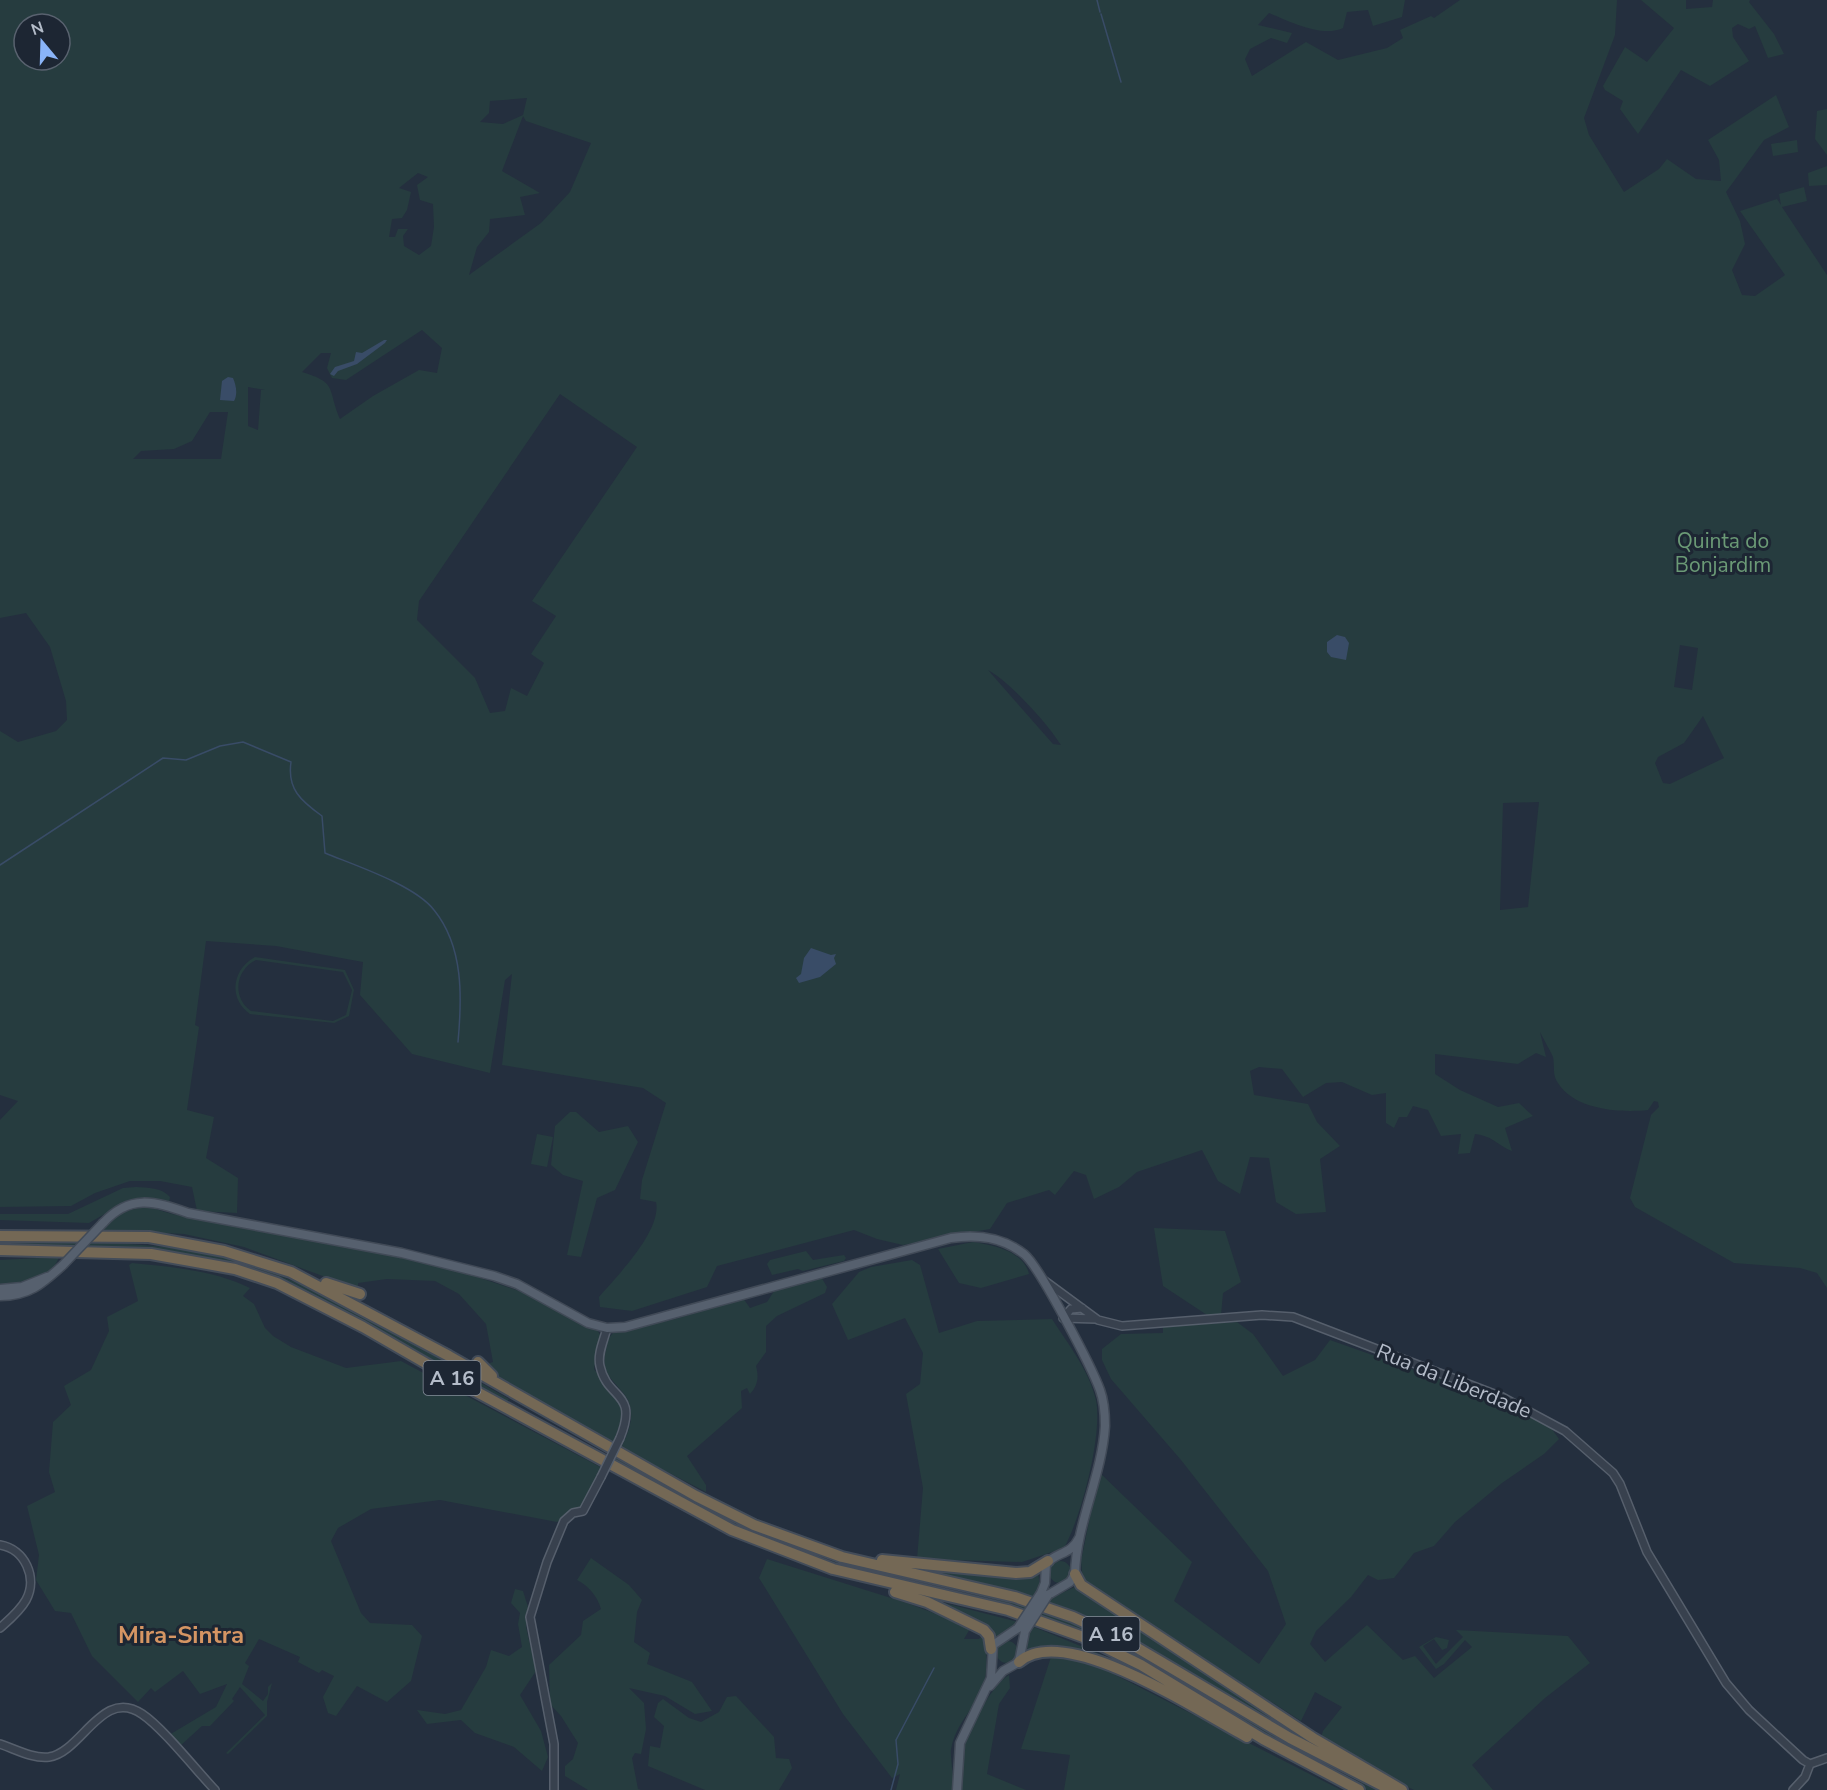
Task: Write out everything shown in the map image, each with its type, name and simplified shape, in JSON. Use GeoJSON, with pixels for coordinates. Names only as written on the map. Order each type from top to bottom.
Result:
{"type":"FeatureCollection","features":[{"type":"Feature","properties":{"kind":"highway","name":"A 16"},"geometry":{"type":"LineString","coordinates":[[0,1236],[117,1236],[172,1240],[247,1257],[306,1279],[449,1356],[696,1496],[754,1525],[802,1544],[872,1565],[1014,1597],[1073,1617],[1139,1648],[1308,1749],[1391,1790]]}},
{"type":"Feature","properties":{"kind":"highway","name":"A 16"},"geometry":{"type":"LineString","coordinates":[[0,1250],[128,1252],[198,1261],[236,1269],[296,1291],[732,1530],[788,1554],[833,1569],[1008,1610],[1086,1638],[1141,1665],[1319,1770],[1359,1790]]}},
{"type":"Feature","properties":{"kind":"highway"},"geometry":{"type":"LineString","coordinates":[[198,1261],[238,1277]]}},
{"type":"Feature","properties":{"kind":"highway"},"geometry":{"type":"LineString","coordinates":[[306,1279],[360,1294]]}},
{"type":"Feature","properties":{"kind":"highway"},"geometry":{"type":"LineString","coordinates":[[397,1354],[453,1379]]}},
{"type":"Feature","properties":{"kind":"highway"},"geometry":{"type":"LineString","coordinates":[[478,1362],[510,1392]]}},
{"type":"Feature","properties":{"kind":"highway","name":"A 16"},"geometry":{"type":"LineString","coordinates":[[802,1544],[906,1564],[1016,1573],[1030,1572],[1048,1561]]}},
{"type":"Feature","properties":{"kind":"highway","name":"A 16"},"geometry":{"type":"LineString","coordinates":[[833,1569],[862,1583],[927,1602],[982,1628],[989,1636],[991,1652]]}},
{"type":"Feature","properties":{"kind":"highway","name":"A 16"},"geometry":{"type":"LineString","coordinates":[[1075,1572],[1081,1585],[1313,1738],[1402,1790]]}},
{"type":"Feature","properties":{"kind":"highway","name":"A 16"},"geometry":{"type":"LineString","coordinates":[[1015,1665],[1031,1654],[1046,1650],[1102,1661],[1291,1761],[1319,1770]]}},
{"type":"Feature","properties":{"kind":"main road"},"geometry":{"type":"LineString","coordinates":[[0,1296],[28,1293],[40,1287],[102,1223],[121,1207],[142,1202],[154,1202],[188,1213],[402,1253],[517,1284],[578,1318],[607,1328],[625,1327],[862,1261],[971,1235],[990,1237],[1008,1244],[1025,1255],[1041,1277],[1100,1391],[1105,1414],[1101,1452],[1075,1572],[1070,1582],[1044,1594]]}},
{"type":"Feature","properties":{"kind":"main road"},"geometry":{"type":"LineString","coordinates":[[0,1288],[22,1287],[53,1274]]}},
{"type":"Feature","properties":{"kind":"main road"},"geometry":{"type":"LineString","coordinates":[[984,1694],[999,1676],[1015,1665],[1022,1648],[1022,1629],[1044,1594],[1044,1569],[1048,1561],[1061,1556],[1075,1545],[1083,1530]]}},
{"type":"Feature","properties":{"kind":"main road"},"geometry":{"type":"LineString","coordinates":[[1061,1556],[1071,1560],[1075,1572]]}},
{"type":"Feature","properties":{"kind":"main road"},"geometry":{"type":"LineString","coordinates":[[1045,1577],[1052,1585],[1062,1587]]}},
{"type":"Feature","properties":{"kind":"main road"},"geometry":{"type":"LineString","coordinates":[[957,1790],[960,1743],[992,1673],[991,1652],[996,1641],[1022,1629]]}},
{"type":"Feature","properties":{"kind":"main road"},"geometry":{"type":"LineString","coordinates":[[1005,1636],[1016,1639],[1022,1648]]}},
{"type":"Feature","properties":{"kind":"main road"},"geometry":{"type":"LineString","coordinates":[[991,1652],[996,1664],[1015,1665]]}},
{"type":"Feature","properties":{"kind":"street","name":"Rua da Liberdade"},"geometry":{"type":"LineString","coordinates":[[1041,1277],[1098,1320],[1128,1327],[1285,1315],[1502,1397],[1565,1431],[1613,1473],[1623,1490],[1651,1561],[1736,1696],[1810,1764]]}},
{"type":"Feature","properties":{"kind":"street"},"geometry":{"type":"LineString","coordinates":[[1063,1318],[1071,1309],[1082,1308]]}},
{"type":"Feature","properties":{"kind":"street"},"geometry":{"type":"LineString","coordinates":[[1063,1318],[1098,1320]]}},
{"type":"Feature","properties":{"kind":"street"},"geometry":{"type":"LineString","coordinates":[[1072,1336],[1076,1327],[1085,1318]]}},
{"type":"Feature","properties":{"kind":"street"},"geometry":{"type":"LineString","coordinates":[[554,1790],[554,1744],[530,1617],[547,1562],[564,1521],[573,1513],[584,1511],[626,1423],[626,1407],[603,1375],[600,1365],[607,1328]]}},
{"type":"Feature","properties":{"kind":"street"},"geometry":{"type":"LineString","coordinates":[[0,1545],[11,1548],[22,1558],[31,1582],[25,1602],[0,1628]]}},
{"type":"Feature","properties":{"kind":"street"},"geometry":{"type":"LineString","coordinates":[[0,1744],[37,1756],[54,1755],[104,1714],[121,1708],[131,1709],[148,1719],[215,1790]]}},
{"type":"Feature","properties":{"kind":"street"},"geometry":{"type":"LineString","coordinates":[[1792,1790],[1805,1777],[1810,1764],[1827,1758]]}},
{"type":"Feature","properties":{"kind":"green space","name":"Quinta do Bonjardim"},"geometry":{"type":"Polygon","coordinates":[[[0,0],[1405,0],[1402,17],[1373,26],[1368,10],[1347,12],[1343,28],[1335,31],[1316,30],[1269,13],[1258,25],[1292,33],[1287,43],[1271,38],[1250,49],[1245,59],[1252,76],[1306,42],[1338,60],[1387,48],[1403,38],[1400,30],[1431,16],[1434,18],[1460,0],[1617,0],[1615,35],[1584,118],[1589,135],[1624,192],[1659,169],[1667,159],[1696,179],[1721,181],[1719,160],[1708,140],[1776,95],[1789,127],[1764,140],[1726,192],[1740,221],[1745,244],[1732,270],[1742,295],[1755,296],[1785,275],[1740,211],[1777,199],[1781,205],[1779,194],[1804,187],[1807,201],[1782,207],[1827,275],[1827,1288],[1817,1273],[1800,1268],[1734,1263],[1635,1207],[1630,1198],[1651,1115],[1659,1107],[1658,1102],[1654,1101],[1648,1110],[1625,1111],[1599,1108],[1575,1099],[1556,1080],[1553,1057],[1540,1032],[1546,1057],[1536,1053],[1518,1064],[1435,1054],[1435,1074],[1460,1090],[1498,1107],[1519,1103],[1533,1116],[1505,1128],[1512,1151],[1491,1139],[1475,1134],[1470,1153],[1458,1154],[1461,1134],[1441,1136],[1428,1110],[1413,1106],[1407,1117],[1399,1117],[1394,1128],[1386,1123],[1386,1093],[1372,1095],[1342,1082],[1326,1083],[1303,1097],[1282,1069],[1259,1067],[1250,1071],[1254,1095],[1308,1104],[1317,1122],[1340,1146],[1320,1159],[1326,1212],[1296,1214],[1276,1202],[1269,1158],[1250,1157],[1240,1194],[1218,1181],[1202,1150],[1137,1172],[1119,1187],[1094,1199],[1086,1175],[1074,1171],[1055,1195],[1049,1190],[1007,1203],[990,1229],[903,1245],[877,1239],[854,1230],[717,1266],[707,1287],[632,1311],[600,1307],[599,1297],[627,1265],[645,1239],[656,1214],[656,1202],[640,1199],[642,1180],[666,1103],[643,1088],[502,1065],[512,974],[505,980],[490,1073],[412,1054],[360,995],[363,962],[276,946],[206,941],[195,1025],[199,1027],[187,1110],[214,1117],[206,1158],[238,1178],[237,1213],[197,1211],[192,1187],[160,1181],[130,1181],[95,1193],[71,1206],[0,1207],[0,1120],[18,1101],[0,1095],[0,731],[18,742],[56,731],[67,720],[66,701],[50,647],[26,613],[0,618],[0,0]],[[527,98],[490,101],[489,113],[480,122],[503,124],[523,115],[527,98]],[[523,116],[502,171],[540,193],[520,197],[525,215],[490,219],[489,232],[477,247],[469,275],[541,223],[570,192],[591,143],[526,121],[523,116]],[[418,173],[399,188],[411,192],[407,210],[402,218],[392,219],[389,237],[395,237],[398,229],[408,229],[403,236],[404,246],[419,255],[431,246],[434,227],[433,204],[420,200],[417,185],[428,177],[418,173]],[[422,330],[346,380],[332,378],[327,368],[331,353],[321,353],[302,372],[321,380],[330,388],[340,419],[373,396],[419,370],[437,373],[442,348],[422,330]],[[248,387],[248,426],[258,430],[261,390],[265,390],[248,387]],[[560,394],[419,601],[417,620],[475,678],[490,713],[505,711],[511,688],[527,696],[544,663],[531,654],[556,616],[532,601],[637,447],[560,394]],[[210,412],[192,441],[174,449],[141,451],[133,459],[221,459],[228,412],[210,412]],[[1680,645],[1674,687],[1692,690],[1698,648],[1680,645]],[[988,670],[1053,744],[1061,745],[1028,704],[988,670]],[[1703,716],[1684,743],[1658,757],[1655,763],[1663,783],[1670,784],[1724,758],[1703,716]],[[1539,802],[1503,803],[1500,910],[1528,907],[1539,802]]]}},
{"type":"Feature","properties":{"kind":"green space"},"geometry":{"type":"Polygon","coordinates":[[[1641,0],[1686,0],[1686,9],[1712,7],[1713,0],[1750,0],[1749,2],[1774,34],[1784,54],[1768,58],[1755,26],[1749,29],[1738,24],[1732,28],[1733,37],[1749,61],[1710,86],[1681,70],[1638,134],[1620,109],[1623,101],[1605,90],[1603,86],[1625,47],[1647,62],[1674,28],[1641,0]]]}},
{"type":"Feature","properties":{"kind":"green space"},"geometry":{"type":"Polygon","coordinates":[[[1827,109],[1827,155],[1815,139],[1817,111],[1827,109]]]}},
{"type":"Feature","properties":{"kind":"green space"},"geometry":{"type":"Polygon","coordinates":[[[1797,140],[1798,152],[1773,156],[1771,144],[1797,140]]]}},
{"type":"Feature","properties":{"kind":"green space"},"geometry":{"type":"Polygon","coordinates":[[[1827,166],[1827,185],[1809,186],[1808,173],[1827,166]]]}},
{"type":"Feature","properties":{"kind":"green space"},"geometry":{"type":"Polygon","coordinates":[[[255,957],[345,970],[354,990],[349,1016],[334,1023],[250,1014],[243,1008],[236,993],[238,976],[247,962],[255,957]],[[256,960],[244,970],[240,977],[239,992],[241,999],[251,1011],[333,1021],[346,1015],[352,990],[343,972],[256,960]]]}},
{"type":"Feature","properties":{"kind":"green space"},"geometry":{"type":"Polygon","coordinates":[[[570,1112],[576,1112],[599,1132],[628,1126],[638,1142],[615,1190],[597,1198],[581,1257],[567,1255],[583,1181],[563,1175],[551,1165],[555,1126],[570,1112]]]}},
{"type":"Feature","properties":{"kind":"green space"},"geometry":{"type":"Polygon","coordinates":[[[537,1134],[553,1137],[547,1167],[531,1164],[537,1134]]]}},
{"type":"Feature","properties":{"kind":"green space"},"geometry":{"type":"Polygon","coordinates":[[[136,1187],[163,1191],[170,1197],[169,1202],[122,1204],[89,1223],[0,1220],[0,1214],[68,1214],[123,1188],[136,1187]]]}},
{"type":"Feature","properties":{"kind":"green space"},"geometry":{"type":"Polygon","coordinates":[[[149,1207],[172,1214],[366,1249],[451,1268],[519,1291],[597,1330],[601,1336],[594,1369],[624,1412],[613,1444],[490,1371],[484,1365],[493,1362],[486,1324],[459,1294],[435,1281],[387,1279],[358,1283],[358,1289],[244,1247],[184,1234],[104,1230],[117,1215],[129,1210],[149,1207]]]}},
{"type":"Feature","properties":{"kind":"green space"},"geometry":{"type":"Polygon","coordinates":[[[1154,1228],[1225,1231],[1241,1282],[1223,1293],[1221,1315],[1207,1315],[1163,1286],[1154,1228]]]}},
{"type":"Feature","properties":{"kind":"green space"},"geometry":{"type":"Polygon","coordinates":[[[0,1242],[78,1242],[74,1247],[0,1247],[0,1242]]]}},
{"type":"Feature","properties":{"kind":"green space"},"geometry":{"type":"Polygon","coordinates":[[[973,1242],[1007,1250],[1021,1260],[1029,1274],[981,1288],[959,1283],[938,1249],[973,1242]]]}},
{"type":"Feature","properties":{"kind":"green space"},"geometry":{"type":"Polygon","coordinates":[[[90,1243],[177,1249],[229,1259],[265,1270],[373,1320],[509,1399],[507,1402],[336,1307],[265,1276],[230,1264],[195,1256],[141,1249],[86,1246],[90,1243]]]}},
{"type":"Feature","properties":{"kind":"green space"},"geometry":{"type":"Polygon","coordinates":[[[806,1251],[813,1260],[844,1255],[846,1258],[844,1261],[803,1271],[798,1269],[772,1275],[767,1264],[770,1260],[806,1251]]]}},
{"type":"Feature","properties":{"kind":"green space"},"geometry":{"type":"Polygon","coordinates":[[[59,1257],[50,1271],[43,1276],[26,1281],[0,1284],[0,1260],[59,1257]]]}},
{"type":"Feature","properties":{"kind":"green space"},"geometry":{"type":"Polygon","coordinates":[[[912,1260],[920,1265],[939,1333],[977,1321],[1052,1319],[1083,1368],[1096,1400],[1096,1433],[1089,1476],[1077,1517],[1064,1548],[1022,1562],[917,1559],[923,1488],[906,1394],[920,1384],[923,1353],[905,1318],[848,1340],[832,1304],[859,1272],[871,1267],[912,1260]]]}},
{"type":"Feature","properties":{"kind":"green space"},"geometry":{"type":"Polygon","coordinates":[[[132,1263],[207,1273],[250,1288],[243,1296],[254,1304],[265,1328],[291,1347],[346,1368],[401,1361],[602,1468],[581,1506],[557,1522],[440,1500],[371,1509],[338,1528],[331,1541],[361,1613],[370,1623],[412,1625],[422,1636],[411,1681],[387,1702],[357,1686],[336,1716],[328,1713],[323,1697],[334,1676],[322,1670],[319,1673],[298,1662],[300,1657],[259,1639],[245,1663],[249,1666],[242,1684],[263,1701],[272,1683],[267,1702],[267,1716],[228,1754],[226,1753],[265,1715],[240,1687],[232,1699],[234,1701],[210,1726],[202,1726],[180,1746],[169,1735],[216,1707],[227,1684],[200,1694],[183,1671],[155,1692],[151,1688],[138,1702],[92,1656],[71,1613],[55,1611],[36,1580],[39,1555],[27,1506],[55,1492],[49,1472],[53,1422],[71,1405],[64,1386],[91,1370],[109,1331],[107,1317],[138,1301],[129,1265],[132,1263]]]}},
{"type":"Feature","properties":{"kind":"green space"},"geometry":{"type":"Polygon","coordinates":[[[820,1275],[827,1287],[825,1293],[777,1316],[766,1326],[766,1352],[756,1366],[757,1381],[753,1391],[750,1394],[747,1388],[741,1391],[742,1408],[687,1456],[706,1485],[706,1492],[621,1448],[630,1426],[631,1412],[625,1396],[606,1370],[604,1361],[607,1345],[613,1333],[675,1319],[743,1298],[750,1308],[767,1302],[776,1288],[820,1275]]]}},
{"type":"Feature","properties":{"kind":"green space"},"geometry":{"type":"Polygon","coordinates":[[[1237,1322],[1253,1334],[1283,1376],[1315,1360],[1330,1340],[1443,1380],[1549,1425],[1559,1439],[1544,1454],[1502,1483],[1455,1522],[1434,1546],[1414,1553],[1394,1578],[1378,1580],[1368,1575],[1351,1597],[1316,1631],[1310,1644],[1325,1662],[1367,1625],[1403,1660],[1415,1656],[1434,1678],[1472,1647],[1465,1640],[1444,1664],[1436,1669],[1419,1647],[1436,1637],[1449,1640],[1447,1648],[1442,1650],[1434,1639],[1423,1646],[1436,1664],[1463,1637],[1456,1630],[1568,1636],[1590,1663],[1545,1698],[1472,1765],[1493,1790],[1414,1790],[1374,1771],[1320,1740],[1323,1731],[1342,1707],[1315,1692],[1301,1721],[1083,1581],[1081,1561],[1099,1472],[1192,1562],[1174,1601],[1259,1664],[1286,1624],[1268,1571],[1181,1460],[1111,1379],[1102,1360],[1102,1349],[1121,1334],[1163,1333],[1163,1327],[1237,1322]]]}},
{"type":"Feature","properties":{"kind":"green space"},"geometry":{"type":"Polygon","coordinates":[[[616,1458],[742,1526],[815,1556],[875,1573],[1028,1606],[1025,1611],[868,1575],[762,1540],[614,1463],[616,1458]]]}},
{"type":"Feature","properties":{"kind":"green space"},"geometry":{"type":"Polygon","coordinates":[[[591,1558],[629,1585],[642,1600],[637,1612],[634,1642],[650,1653],[647,1664],[692,1682],[712,1711],[695,1714],[665,1696],[629,1688],[644,1703],[646,1729],[641,1754],[635,1753],[632,1758],[638,1789],[641,1790],[588,1790],[565,1776],[565,1766],[573,1759],[578,1743],[561,1716],[550,1704],[549,1665],[581,1635],[583,1621],[601,1609],[592,1592],[577,1580],[591,1558]]]}},
{"type":"Feature","properties":{"kind":"green space"},"geometry":{"type":"Polygon","coordinates":[[[767,1559],[907,1603],[971,1627],[964,1639],[979,1639],[983,1635],[986,1651],[984,1683],[955,1736],[951,1749],[954,1790],[896,1790],[900,1774],[892,1778],[843,1714],[759,1578],[767,1559]]]}},
{"type":"Feature","properties":{"kind":"green space"},"geometry":{"type":"Polygon","coordinates":[[[1060,1561],[1068,1564],[1071,1572],[1068,1580],[1060,1583],[1052,1580],[1049,1572],[1052,1564],[1060,1561]]]}},
{"type":"Feature","properties":{"kind":"green space"},"geometry":{"type":"Polygon","coordinates":[[[919,1569],[1023,1576],[1038,1572],[1040,1586],[1034,1597],[919,1569]]]}},
{"type":"Feature","properties":{"kind":"green space"},"geometry":{"type":"Polygon","coordinates":[[[1077,1586],[1301,1736],[1302,1739],[1127,1636],[1050,1602],[1053,1597],[1077,1586]]]}},
{"type":"Feature","properties":{"kind":"green space"},"geometry":{"type":"Polygon","coordinates":[[[515,1589],[523,1591],[528,1607],[526,1627],[536,1671],[520,1695],[541,1731],[548,1757],[542,1771],[514,1747],[475,1733],[461,1720],[427,1724],[417,1710],[445,1714],[461,1710],[486,1667],[491,1650],[509,1656],[522,1647],[518,1624],[520,1613],[511,1603],[515,1589]]]}},
{"type":"Feature","properties":{"kind":"green space"},"geometry":{"type":"Polygon","coordinates":[[[933,1600],[1018,1622],[1009,1633],[994,1638],[933,1600]]]}},
{"type":"Feature","properties":{"kind":"green space"},"geometry":{"type":"Polygon","coordinates":[[[1043,1613],[1130,1650],[1171,1672],[1293,1746],[1376,1790],[1367,1790],[1330,1772],[1040,1617],[1043,1613]]]}},
{"type":"Feature","properties":{"kind":"green space"},"geometry":{"type":"Polygon","coordinates":[[[1034,1627],[1105,1656],[1180,1698],[1110,1662],[1028,1653],[1026,1639],[1034,1627]]]}},
{"type":"Feature","properties":{"kind":"green space"},"geometry":{"type":"Polygon","coordinates":[[[1007,1641],[1015,1644],[1018,1652],[1015,1660],[1007,1663],[999,1660],[996,1652],[999,1644],[1007,1641]]]}},
{"type":"Feature","properties":{"kind":"green space"},"geometry":{"type":"Polygon","coordinates":[[[1051,1657],[1092,1663],[1341,1790],[1064,1790],[1070,1755],[1021,1749],[1051,1657]]]}},
{"type":"Feature","properties":{"kind":"green space"},"geometry":{"type":"Polygon","coordinates":[[[1009,1675],[1010,1688],[999,1704],[987,1774],[1026,1790],[962,1790],[962,1754],[968,1734],[990,1695],[1009,1675]]]}},
{"type":"Feature","properties":{"kind":"green space"},"geometry":{"type":"Polygon","coordinates":[[[736,1696],[774,1737],[776,1758],[789,1759],[792,1768],[779,1790],[705,1790],[648,1766],[650,1746],[660,1748],[664,1726],[654,1717],[658,1703],[663,1699],[689,1718],[701,1722],[719,1712],[727,1697],[736,1696]]]}},
{"type":"Feature","properties":{"kind":"water"},"geometry":{"type":"Polygon","coordinates":[[[387,340],[357,364],[338,371],[334,376],[330,374],[335,367],[354,361],[356,352],[362,353],[387,340]]]}},
{"type":"Feature","properties":{"kind":"water"},"geometry":{"type":"Polygon","coordinates":[[[228,377],[233,378],[235,384],[234,401],[220,400],[222,381],[228,377]]]}},
{"type":"Feature","properties":{"kind":"water"},"geometry":{"type":"Polygon","coordinates":[[[1337,635],[1345,637],[1349,643],[1346,660],[1331,657],[1327,652],[1327,642],[1337,635]]]}},
{"type":"Feature","properties":{"kind":"water"},"geometry":{"type":"Polygon","coordinates":[[[811,948],[831,955],[836,954],[834,958],[836,964],[820,977],[799,983],[796,978],[801,974],[804,958],[811,948]]]}},
{"type":"Feature","properties":{"kind":"waterway"},"geometry":{"type":"LineString","coordinates":[[1097,0],[1100,12]]}},
{"type":"Feature","properties":{"kind":"waterway"},"geometry":{"type":"LineString","coordinates":[[1101,14],[1121,82]]}},
{"type":"Feature","properties":{"kind":"waterway"},"geometry":{"type":"LineString","coordinates":[[0,865],[163,758],[186,760],[220,746],[243,742],[291,762],[291,780],[297,794],[322,816],[325,853],[399,884],[413,892],[434,910],[444,924],[456,956],[460,991],[458,1042]]}},
{"type":"Feature","properties":{"kind":"waterway"},"geometry":{"type":"LineString","coordinates":[[891,1790],[898,1764],[896,1740],[934,1668]]}},
{"type":"Feature","properties":{"kind":"district","name":"Mira-Sintra"},"geometry":{"type":"Point","coordinates":[181,1635]}}]}
